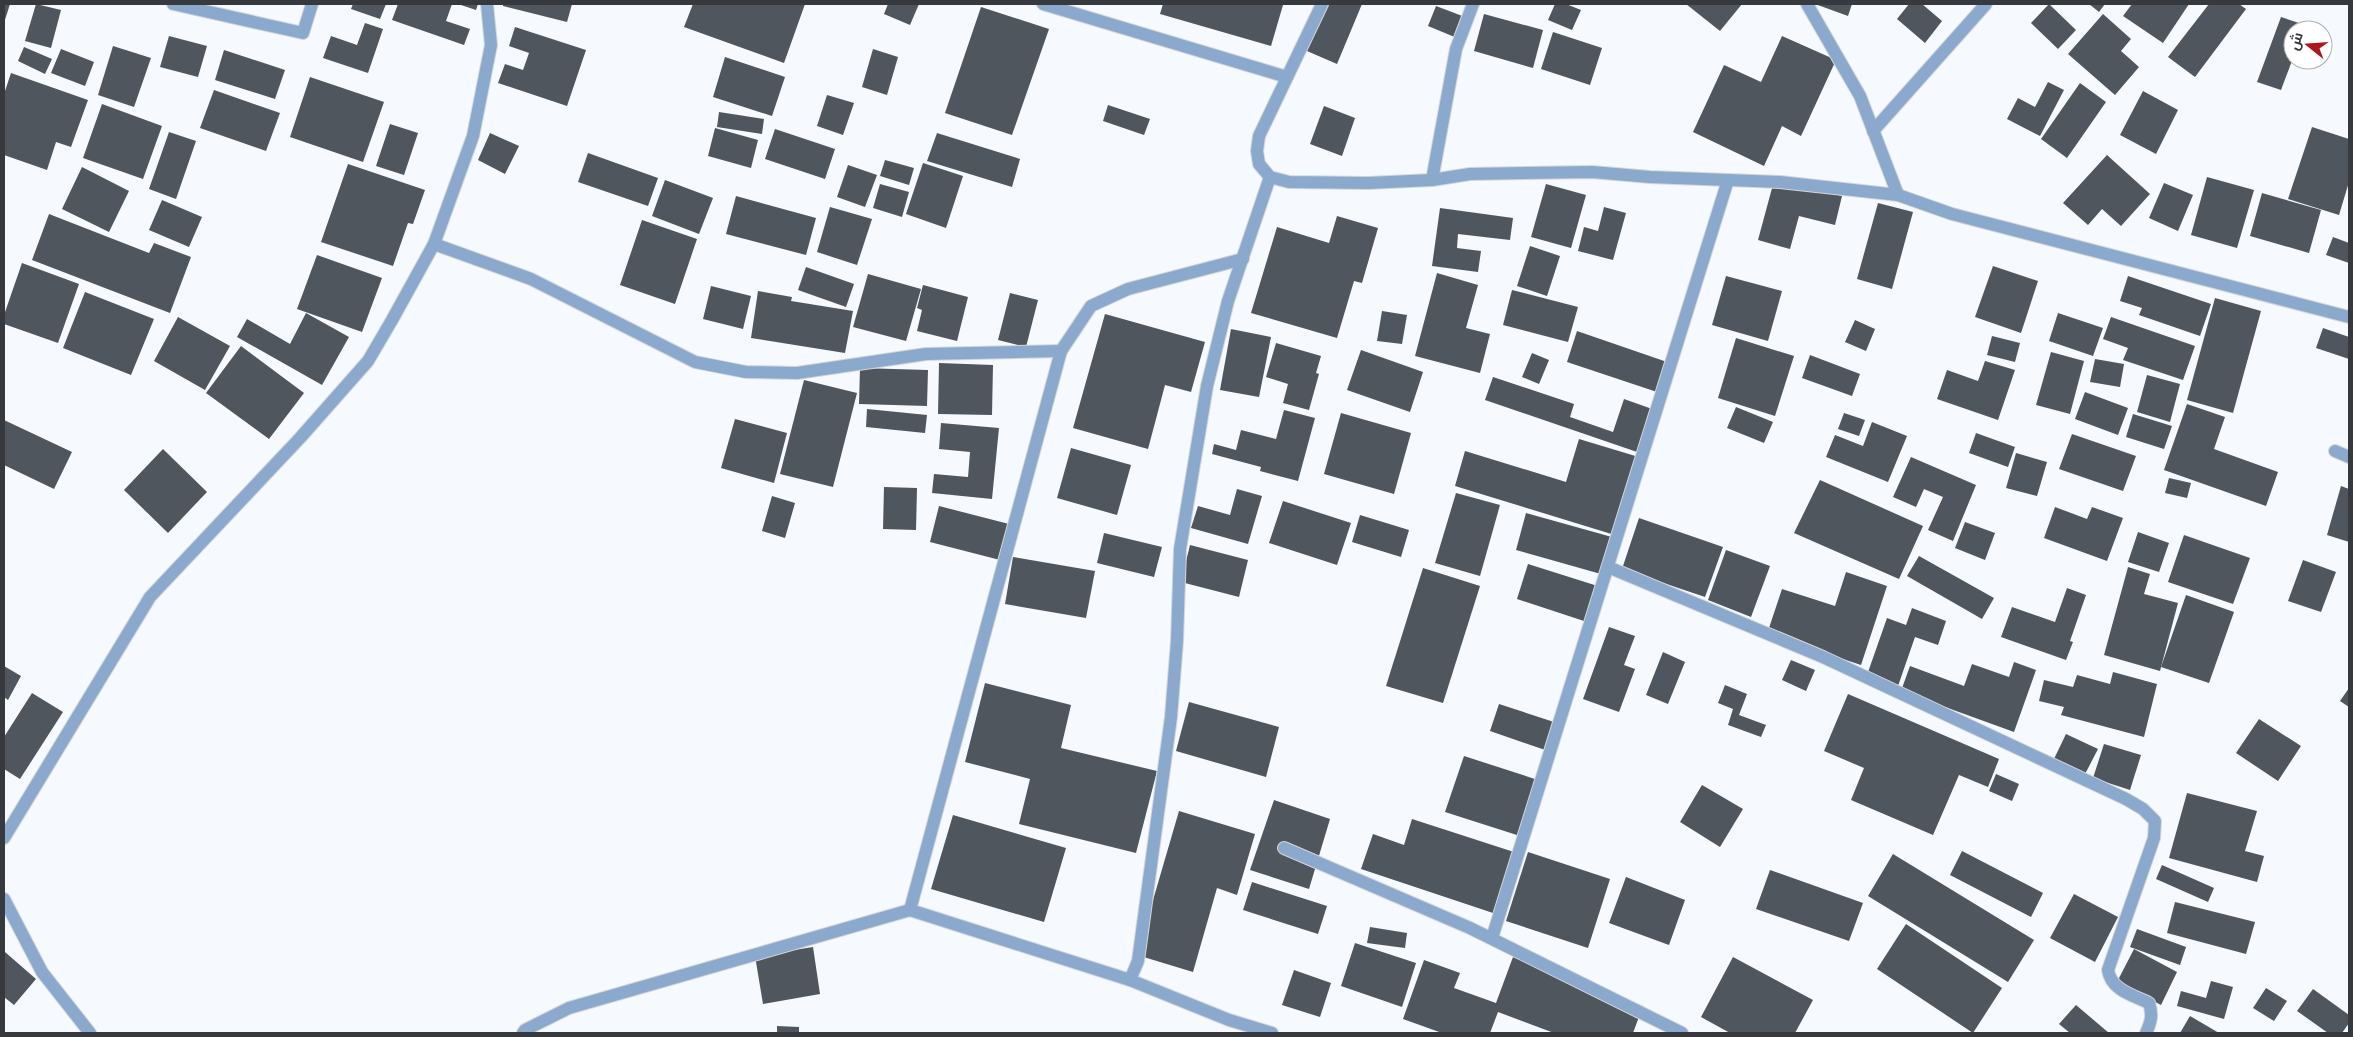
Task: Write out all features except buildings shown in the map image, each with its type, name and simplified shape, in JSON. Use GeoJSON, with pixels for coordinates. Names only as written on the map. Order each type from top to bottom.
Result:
{"type":"FeatureCollection","features":[{"type":"Feature","properties":{"kind":"street"},"geometry":{"type":"LineString","coordinates":[[173,4],[303,33],[312,4]]}},
{"type":"Feature","properties":{"kind":"street"},"geometry":{"type":"LineString","coordinates":[[4,838],[150,597],[300,438],[368,361],[434,244],[473,136],[491,44],[487,4]]}},
{"type":"Feature","properties":{"kind":"street"},"geometry":{"type":"LineString","coordinates":[[1042,4],[1286,77]]}},
{"type":"Feature","properties":{"kind":"street"},"geometry":{"type":"LineString","coordinates":[[1322,4],[1259,136],[1257,152],[1259,164],[1270,177],[1289,182],[1358,183],[1432,180],[1470,174],[1592,172],[1780,182],[1898,195],[1952,214],[2349,318]]}},
{"type":"Feature","properties":{"kind":"street"},"geometry":{"type":"LineString","coordinates":[[1432,180],[1456,49],[1473,4]]}},
{"type":"Feature","properties":{"kind":"street"},"geometry":{"type":"LineString","coordinates":[[1808,4],[1860,96],[1898,195]]}},
{"type":"Feature","properties":{"kind":"street"},"geometry":{"type":"LineString","coordinates":[[1873,130],[1986,4]]}},
{"type":"Feature","properties":{"kind":"street"},"geometry":{"type":"LineString","coordinates":[[1130,980],[1138,961],[1171,717],[1178,641],[1180,549],[1207,386],[1228,301],[1270,177]]}},
{"type":"Feature","properties":{"kind":"street"},"geometry":{"type":"LineString","coordinates":[[1492,938],[1728,180]]}},
{"type":"Feature","properties":{"kind":"street"},"geometry":{"type":"LineString","coordinates":[[434,244],[530,279],[695,362],[746,372],[796,374],[926,354],[1061,351]]}},
{"type":"Feature","properties":{"kind":"street"},"geometry":{"type":"LineString","coordinates":[[910,910],[1061,351],[1091,306],[1128,289],[1243,259]]}},
{"type":"Feature","properties":{"kind":"street"},"geometry":{"type":"LineString","coordinates":[[2335,451],[2349,457]]}},
{"type":"Feature","properties":{"kind":"street"},"geometry":{"type":"LineString","coordinates":[[1608,567],[1823,657],[2144,809],[2155,821],[2154,838],[2108,970],[2109,979],[2116,986],[2149,1003],[2152,1013],[2151,1022],[2146,1033]]}},
{"type":"Feature","properties":{"kind":"street"},"geometry":{"type":"LineString","coordinates":[[1284,848],[1492,938],[1677,1032]]}},
{"type":"Feature","properties":{"kind":"street"},"geometry":{"type":"LineString","coordinates":[[4,899],[42,972],[90,1033]]}},
{"type":"Feature","properties":{"kind":"street"},"geometry":{"type":"LineString","coordinates":[[522,1033],[570,1008],[910,910],[1130,980],[1229,1020],[1272,1033]]}}]}
